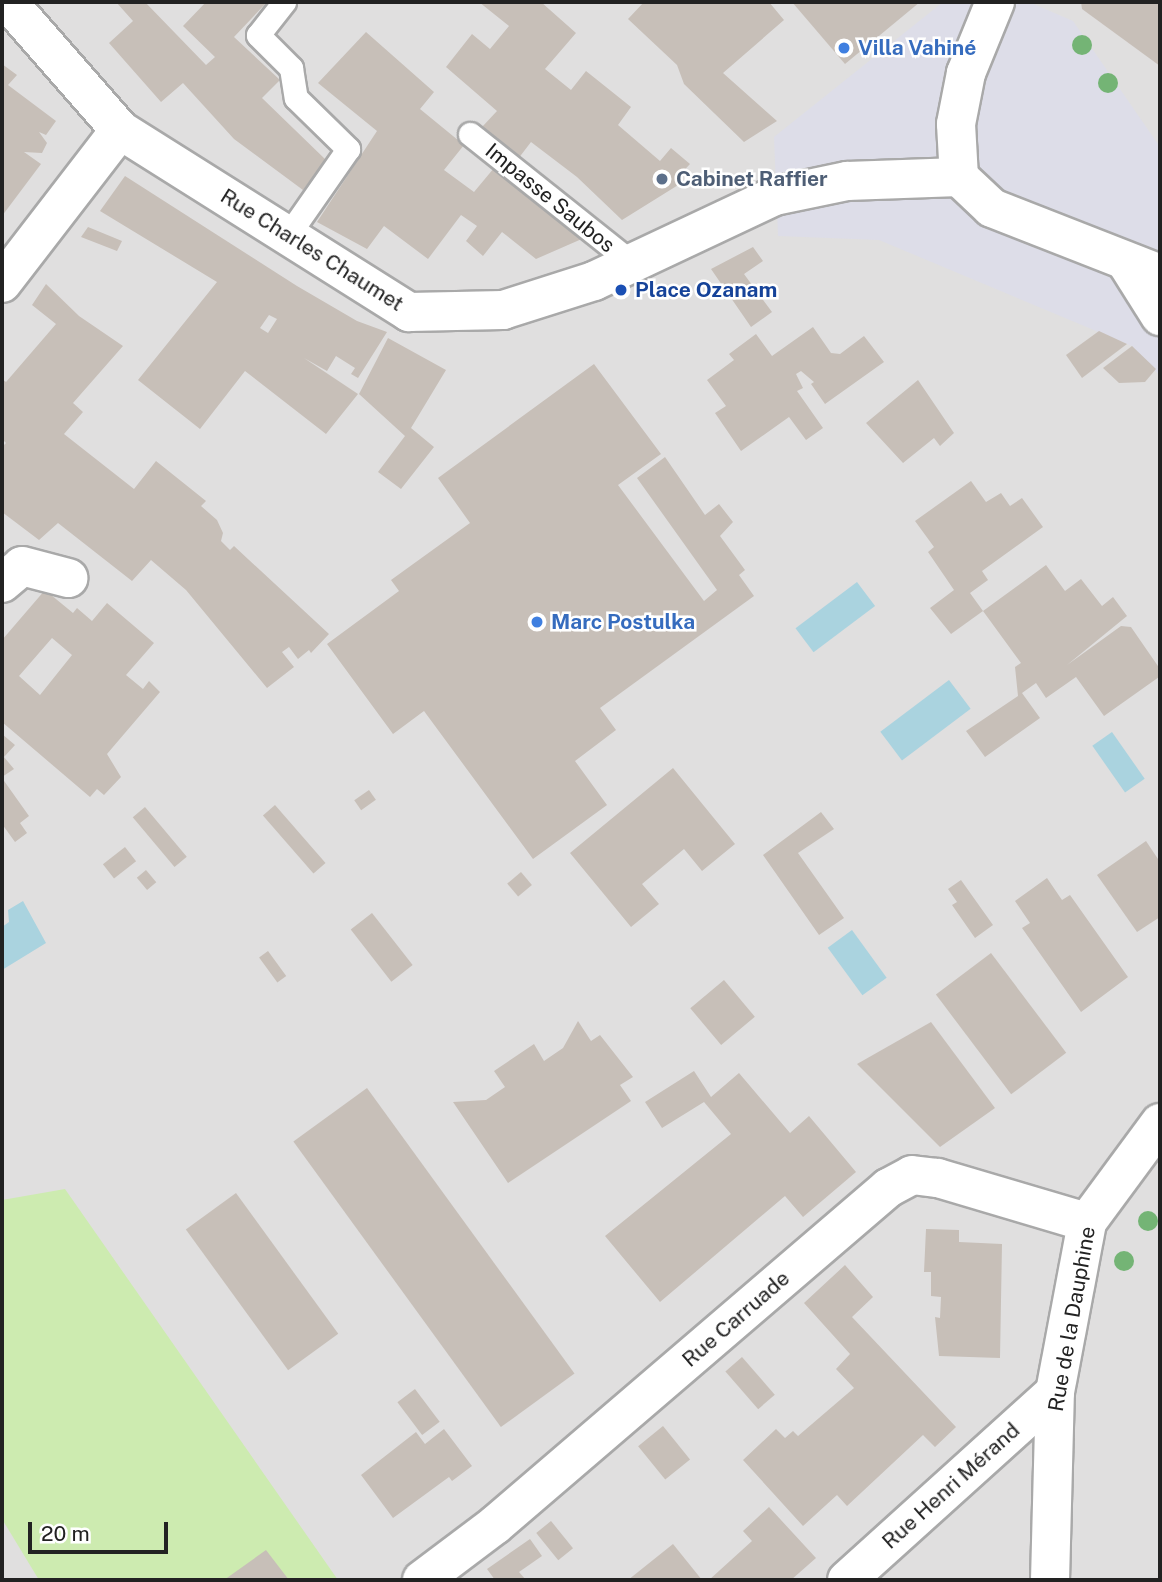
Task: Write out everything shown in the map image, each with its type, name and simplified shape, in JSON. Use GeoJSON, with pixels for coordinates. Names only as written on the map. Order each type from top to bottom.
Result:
{"type":"FeatureCollection","features":[{"type":"Feature","properties":{"kind":"street","name":"Rue Charles Chaumet"},"geometry":{"type":"LineString","coordinates":[[8,2],[120,130],[409,312],[503,310],[594,281],[775,196],[847,181],[959,177]]}},
{"type":"Feature","properties":{"kind":"street"},"geometry":{"type":"LineString","coordinates":[[995,2],[966,73],[956,124],[959,177],[992,208],[1143,268],[1160,316]]}},
{"type":"Feature","properties":{"kind":"street"},"geometry":{"type":"LineString","coordinates":[[2,283],[120,130]]}},
{"type":"Feature","properties":{"kind":"street"},"geometry":{"type":"LineString","coordinates":[[2,583],[22,566],[68,578]]}},
{"type":"Feature","properties":{"kind":"street","name":"Rue de la Dauphine"},"geometry":{"type":"LineString","coordinates":[[1050,1580],[1055,1392],[1087,1222],[1160,1123]]}},
{"type":"Feature","properties":{"kind":"street","name":"Rue Carruade"},"geometry":{"type":"LineString","coordinates":[[422,1580],[506,1516],[888,1188],[912,1175],[938,1178],[1087,1222]]}},
{"type":"Feature","properties":{"kind":"street","name":"Rue Henri Mérand"},"geometry":{"type":"LineString","coordinates":[[847,1580],[1055,1392]]}},
{"type":"Feature","properties":{"kind":"lane"},"geometry":{"type":"LineString","coordinates":[[284,2],[258,35],[291,68],[296,98],[348,149],[288,235]]}},
{"type":"Feature","properties":{"kind":"lane","name":"Impasse Saubos"},"geometry":{"type":"LineString","coordinates":[[470,134],[631,262]]}},
{"type":"Feature","properties":{"kind":"shaded area"},"geometry":{"type":"Polygon","coordinates":[[[2,2],[1160,2],[1160,1580],[2,1580],[2,2]]]}},
{"type":"Feature","properties":{"kind":"shaded area"},"geometry":{"type":"Polygon","coordinates":[[[943,2],[1029,2],[1073,21],[1160,147],[1160,376],[1132,346],[879,240],[778,236],[774,137],[943,2]]]}},
{"type":"Feature","properties":{"kind":"green space"},"geometry":{"type":"Polygon","coordinates":[[[65,1189],[338,1580],[39,1580],[2,1519],[2,1200],[65,1189]]]}},
{"type":"Feature","properties":{"kind":"water"},"geometry":{"type":"Polygon","coordinates":[[[857,582],[875,606],[814,652],[796,628],[857,582]]]}},
{"type":"Feature","properties":{"kind":"water"},"geometry":{"type":"Polygon","coordinates":[[[949,680],[971,709],[902,761],[880,732],[949,680]]]}},
{"type":"Feature","properties":{"kind":"water"},"geometry":{"type":"Polygon","coordinates":[[[1112,732],[1145,779],[1125,792],[1092,746],[1112,732]]]}},
{"type":"Feature","properties":{"kind":"water"},"geometry":{"type":"Polygon","coordinates":[[[23,901],[46,943],[2,970],[2,927],[9,922],[8,910],[23,901]]]}},
{"type":"Feature","properties":{"kind":"water"},"geometry":{"type":"Polygon","coordinates":[[[852,930],[887,978],[862,995],[828,948],[852,930]]]}},
{"type":"Feature","properties":{"kind":"building"},"geometry":{"type":"Polygon","coordinates":[[[116,2],[145,2],[206,65],[215,57],[183,26],[206,2],[267,2],[234,37],[280,80],[262,98],[326,160],[303,190],[234,139],[183,83],[161,102],[109,43],[133,21],[116,2]]]}},
{"type":"Feature","properties":{"kind":"building"},"geometry":{"type":"Polygon","coordinates":[[[479,2],[541,2],[576,33],[545,69],[571,90],[586,71],[631,107],[618,125],[660,161],[671,148],[690,164],[678,177],[683,182],[622,220],[577,177],[531,142],[518,159],[482,127],[497,111],[446,67],[472,34],[490,49],[509,26],[479,2]]]}},
{"type":"Feature","properties":{"kind":"building"},"geometry":{"type":"Polygon","coordinates":[[[644,2],[769,2],[784,20],[723,73],[777,121],[744,142],[684,84],[677,65],[628,19],[644,2]]]}},
{"type":"Feature","properties":{"kind":"building"},"geometry":{"type":"Polygon","coordinates":[[[792,2],[920,2],[845,64],[792,2]]]}},
{"type":"Feature","properties":{"kind":"building"},"geometry":{"type":"Polygon","coordinates":[[[1081,2],[1160,2],[1160,66],[1082,9],[1081,2]]]}},
{"type":"Feature","properties":{"kind":"building"},"geometry":{"type":"Polygon","coordinates":[[[366,32],[434,92],[420,109],[464,145],[444,170],[474,192],[494,168],[584,238],[536,259],[502,232],[483,256],[466,241],[477,226],[461,215],[428,259],[384,226],[367,249],[317,222],[377,131],[318,83],[366,32]]]}},
{"type":"Feature","properties":{"kind":"building"},"geometry":{"type":"Polygon","coordinates":[[[2,64],[17,75],[8,85],[56,121],[46,135],[39,132],[47,143],[42,153],[24,152],[41,164],[2,216],[2,64]]]}},
{"type":"Feature","properties":{"kind":"building"},"geometry":{"type":"Polygon","coordinates":[[[125,176],[297,286],[357,321],[387,332],[358,378],[351,374],[355,368],[336,356],[327,371],[304,358],[358,394],[326,434],[245,371],[200,429],[138,380],[217,282],[100,211],[125,176]],[[269,315],[260,328],[268,333],[277,319],[269,315]]]}},
{"type":"Feature","properties":{"kind":"building"},"geometry":{"type":"Polygon","coordinates":[[[88,227],[122,241],[117,251],[81,237],[88,227]]]}},
{"type":"Feature","properties":{"kind":"building"},"geometry":{"type":"Polygon","coordinates":[[[753,247],[763,261],[744,274],[772,312],[751,327],[711,269],[753,247]]]}},
{"type":"Feature","properties":{"kind":"building"},"geometry":{"type":"Polygon","coordinates":[[[46,284],[79,316],[123,346],[73,403],[83,412],[64,434],[134,489],[156,461],[206,501],[201,506],[217,520],[223,533],[221,541],[230,550],[234,546],[329,634],[311,653],[309,650],[298,659],[289,647],[282,652],[294,667],[267,688],[186,590],[151,560],[132,581],[58,523],[39,540],[2,512],[2,447],[6,443],[2,439],[2,379],[6,382],[56,324],[32,305],[46,284]]]}},
{"type":"Feature","properties":{"kind":"building"},"geometry":{"type":"Polygon","coordinates":[[[813,327],[831,353],[840,354],[864,336],[884,362],[825,404],[811,384],[814,382],[801,371],[796,374],[803,388],[797,391],[823,428],[806,440],[789,417],[741,451],[715,413],[726,406],[707,380],[734,360],[729,354],[756,334],[772,356],[813,327]]]}},
{"type":"Feature","properties":{"kind":"building"},"geometry":{"type":"Polygon","coordinates":[[[1099,331],[1127,344],[1082,378],[1066,355],[1099,331]]]}},
{"type":"Feature","properties":{"kind":"building"},"geometry":{"type":"Polygon","coordinates":[[[388,338],[446,370],[411,428],[434,447],[401,489],[378,472],[405,436],[359,394],[388,338]]]}},
{"type":"Feature","properties":{"kind":"building"},"geometry":{"type":"Polygon","coordinates":[[[1132,346],[1156,369],[1145,382],[1119,383],[1103,368],[1132,346]]]}},
{"type":"Feature","properties":{"kind":"building","name":"Marc Postulka"},"geometry":{"type":"Polygon","coordinates":[[[594,364],[661,454],[618,485],[704,601],[717,590],[637,478],[665,457],[705,515],[719,504],[733,522],[720,536],[745,570],[739,575],[754,596],[600,708],[616,730],[575,761],[607,805],[533,859],[424,711],[393,734],[327,644],[399,591],[391,580],[470,523],[438,478],[594,364]]]}},
{"type":"Feature","properties":{"kind":"building"},"geometry":{"type":"Polygon","coordinates":[[[918,380],[954,433],[940,446],[934,438],[903,463],[866,423],[918,380]]]}},
{"type":"Feature","properties":{"kind":"building"},"geometry":{"type":"Polygon","coordinates":[[[971,481],[986,502],[1001,493],[1010,506],[1022,498],[1043,527],[982,571],[988,580],[970,593],[983,611],[951,634],[930,608],[954,590],[928,552],[934,547],[915,521],[971,481]]]}},
{"type":"Feature","properties":{"kind":"building"},"geometry":{"type":"Polygon","coordinates":[[[1046,565],[1065,591],[1081,579],[1102,606],[1113,597],[1127,616],[1067,665],[1121,626],[1131,627],[1160,669],[1159,677],[1104,716],[1076,677],[1046,698],[1036,683],[1022,693],[1040,718],[985,757],[966,731],[1018,696],[1015,667],[1021,663],[983,611],[1046,565]]]}},
{"type":"Feature","properties":{"kind":"building"},"geometry":{"type":"Polygon","coordinates":[[[45,590],[73,613],[77,608],[92,621],[107,603],[154,643],[126,675],[143,689],[149,681],[160,692],[107,754],[121,777],[104,795],[97,789],[90,797],[2,722],[2,640],[45,590]],[[52,638],[19,676],[40,695],[72,655],[52,638]]]}},
{"type":"Feature","properties":{"kind":"building"},"geometry":{"type":"Polygon","coordinates":[[[2,734],[15,745],[4,757],[14,769],[2,777],[2,734]]]}},
{"type":"Feature","properties":{"kind":"building"},"geometry":{"type":"Polygon","coordinates":[[[673,768],[735,844],[702,871],[684,849],[642,884],[659,904],[631,927],[570,853],[673,768]]]}},
{"type":"Feature","properties":{"kind":"building"},"geometry":{"type":"Polygon","coordinates":[[[2,778],[29,816],[20,823],[27,833],[15,842],[2,824],[2,778]]]}},
{"type":"Feature","properties":{"kind":"building"},"geometry":{"type":"Polygon","coordinates":[[[369,790],[376,800],[361,810],[354,800],[369,790]]]}},
{"type":"Feature","properties":{"kind":"building"},"geometry":{"type":"Polygon","coordinates":[[[275,805],[326,863],[313,874],[263,815],[275,805]]]}},
{"type":"Feature","properties":{"kind":"building"},"geometry":{"type":"Polygon","coordinates":[[[145,807],[187,857],[175,867],[133,817],[145,807]]]}},
{"type":"Feature","properties":{"kind":"building"},"geometry":{"type":"Polygon","coordinates":[[[821,812],[834,829],[798,853],[844,918],[819,935],[763,855],[821,812]]]}},
{"type":"Feature","properties":{"kind":"building"},"geometry":{"type":"Polygon","coordinates":[[[1146,841],[1160,862],[1160,917],[1137,932],[1097,875],[1146,841]]]}},
{"type":"Feature","properties":{"kind":"building"},"geometry":{"type":"Polygon","coordinates":[[[125,847],[136,861],[114,878],[103,864],[125,847]]]}},
{"type":"Feature","properties":{"kind":"building"},"geometry":{"type":"Polygon","coordinates":[[[146,870],[156,882],[147,890],[137,878],[146,870]]]}},
{"type":"Feature","properties":{"kind":"building"},"geometry":{"type":"Polygon","coordinates":[[[521,872],[532,885],[518,897],[507,884],[521,872]]]}},
{"type":"Feature","properties":{"kind":"building"},"geometry":{"type":"Polygon","coordinates":[[[1047,878],[1062,900],[1070,895],[1128,977],[1081,1012],[1022,928],[1030,923],[1015,901],[1047,878]]]}},
{"type":"Feature","properties":{"kind":"building"},"geometry":{"type":"Polygon","coordinates":[[[961,880],[993,925],[975,938],[952,905],[957,902],[948,889],[961,880]]]}},
{"type":"Feature","properties":{"kind":"building"},"geometry":{"type":"Polygon","coordinates":[[[372,913],[413,965],[391,982],[351,930],[372,913]]]}},
{"type":"Feature","properties":{"kind":"building"},"geometry":{"type":"Polygon","coordinates":[[[268,951],[286,976],[277,983],[259,957],[268,951]]]}},
{"type":"Feature","properties":{"kind":"building"},"geometry":{"type":"Polygon","coordinates":[[[991,953],[1066,1053],[1011,1094],[936,995],[991,953]]]}},
{"type":"Feature","properties":{"kind":"building"},"geometry":{"type":"Polygon","coordinates":[[[724,980],[755,1017],[721,1045],[690,1008],[724,980]]]}},
{"type":"Feature","properties":{"kind":"building"},"geometry":{"type":"Polygon","coordinates":[[[578,1021],[591,1041],[600,1035],[633,1077],[620,1085],[631,1101],[508,1183],[453,1102],[486,1100],[505,1087],[494,1071],[534,1044],[544,1061],[563,1048],[578,1021]]]}},
{"type":"Feature","properties":{"kind":"building"},"geometry":{"type":"Polygon","coordinates":[[[931,1022],[995,1108],[940,1147],[857,1064],[931,1022]]]}},
{"type":"Feature","properties":{"kind":"building"},"geometry":{"type":"Polygon","coordinates":[[[694,1071],[711,1097],[739,1073],[790,1133],[809,1116],[856,1172],[803,1217],[785,1196],[660,1302],[605,1236],[731,1134],[704,1102],[662,1128],[645,1102],[694,1071]]]}},
{"type":"Feature","properties":{"kind":"building"},"geometry":{"type":"Polygon","coordinates":[[[367,1088],[574,1374],[501,1427],[293,1141],[367,1088]]]}},
{"type":"Feature","properties":{"kind":"building"},"geometry":{"type":"Polygon","coordinates":[[[236,1193],[338,1334],[288,1370],[186,1229],[236,1193]]]}},
{"type":"Feature","properties":{"kind":"building"},"geometry":{"type":"Polygon","coordinates":[[[926,1229],[959,1230],[959,1242],[1002,1244],[1000,1358],[939,1356],[935,1317],[940,1318],[941,1297],[931,1296],[931,1272],[924,1272],[926,1229]]]}},
{"type":"Feature","properties":{"kind":"building"},"geometry":{"type":"Polygon","coordinates":[[[845,1265],[873,1297],[852,1317],[956,1427],[935,1447],[923,1435],[847,1506],[837,1495],[803,1526],[743,1460],[776,1429],[785,1438],[793,1431],[798,1436],[854,1388],[836,1369],[850,1354],[804,1303],[845,1265]]]}},
{"type":"Feature","properties":{"kind":"building"},"geometry":{"type":"Polygon","coordinates":[[[742,1357],[775,1395],[758,1409],[725,1371],[742,1357]]]}},
{"type":"Feature","properties":{"kind":"building"},"geometry":{"type":"Polygon","coordinates":[[[415,1389],[440,1422],[422,1435],[397,1402],[415,1389]]]}},
{"type":"Feature","properties":{"kind":"building"},"geometry":{"type":"Polygon","coordinates":[[[663,1426],[690,1459],[665,1480],[638,1446],[663,1426]]]}},
{"type":"Feature","properties":{"kind":"building"},"geometry":{"type":"Polygon","coordinates":[[[444,1429],[472,1466],[452,1481],[449,1477],[393,1518],[361,1475],[416,1432],[425,1444],[444,1429]]]}},
{"type":"Feature","properties":{"kind":"building"},"geometry":{"type":"Polygon","coordinates":[[[769,1507],[816,1558],[791,1580],[709,1580],[752,1541],[743,1531],[769,1507]]]}},
{"type":"Feature","properties":{"kind":"building"},"geometry":{"type":"Polygon","coordinates":[[[551,1521],[573,1548],[558,1560],[536,1533],[551,1521]]]}},
{"type":"Feature","properties":{"kind":"building"},"geometry":{"type":"Polygon","coordinates":[[[530,1539],[542,1556],[519,1572],[526,1580],[495,1580],[487,1569],[530,1539]]]}},
{"type":"Feature","properties":{"kind":"building"},"geometry":{"type":"Polygon","coordinates":[[[673,1544],[702,1580],[628,1580],[673,1544]]]}},
{"type":"Feature","properties":{"kind":"building"},"geometry":{"type":"Polygon","coordinates":[[[266,1550],[289,1580],[224,1580],[266,1550]]]}},
{"type":"Feature","properties":{"kind":"place","name":"Villa Vahiné"},"geometry":{"type":"Point","coordinates":[844,48]}},
{"type":"Feature","properties":{"kind":"place","name":"Cabinet Raffier"},"geometry":{"type":"Point","coordinates":[662,179]}},
{"type":"Feature","properties":{"kind":"place","name":"Place Ozanam"},"geometry":{"type":"Point","coordinates":[621,290]}},
{"type":"Feature","properties":{"kind":"place","name":"Marc Postulka"},"geometry":{"type":"Point","coordinates":[537,622]}}]}
